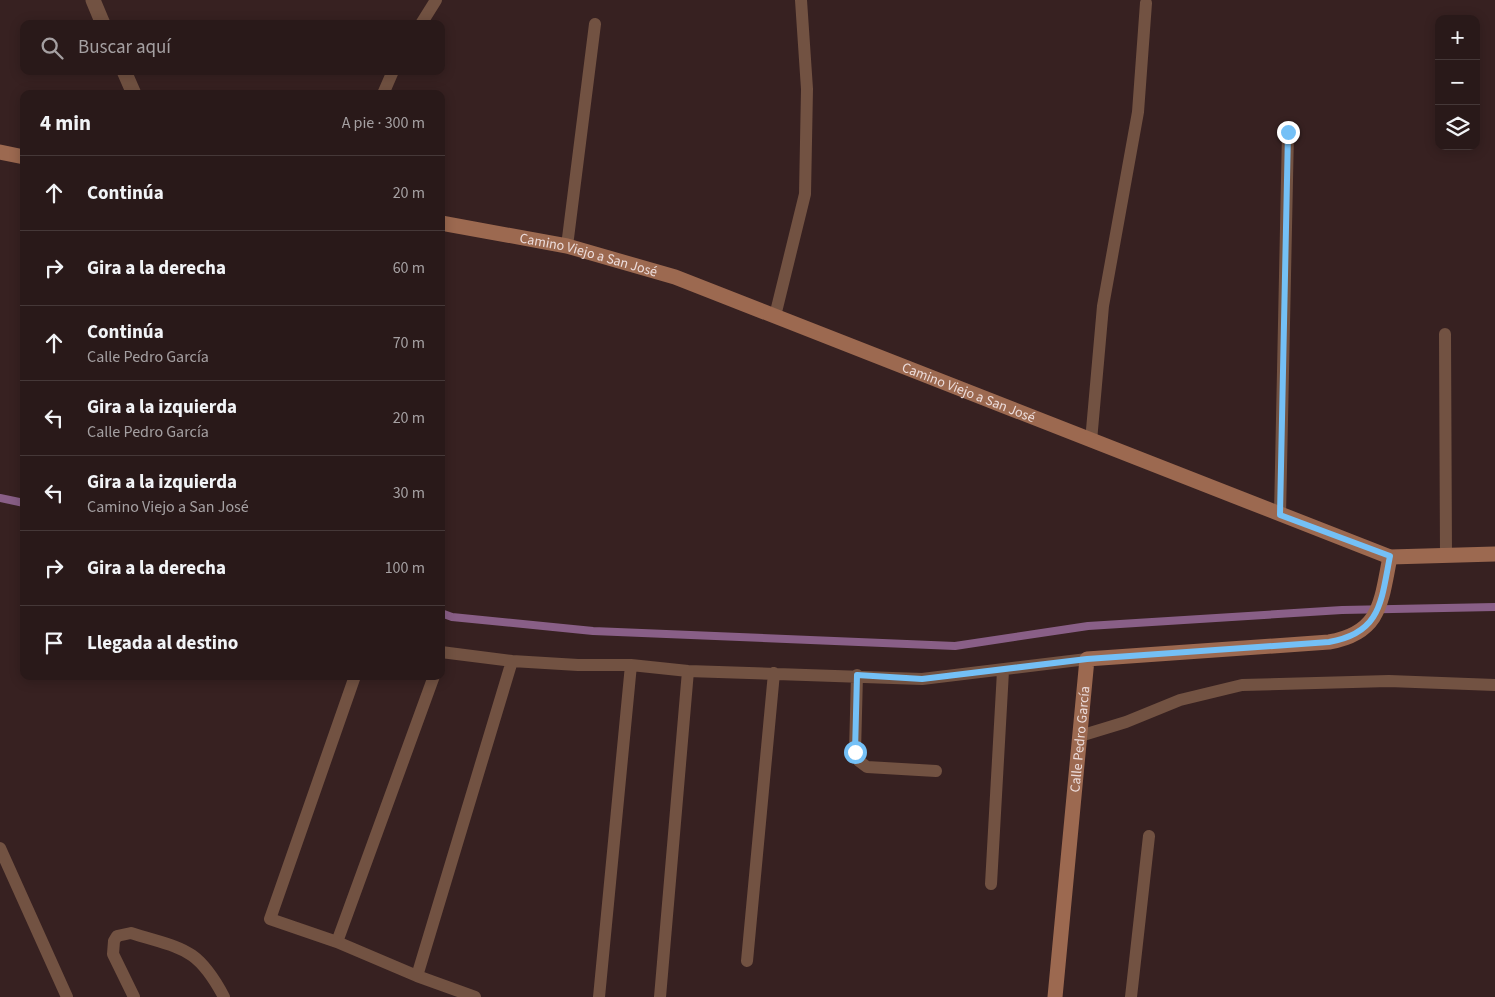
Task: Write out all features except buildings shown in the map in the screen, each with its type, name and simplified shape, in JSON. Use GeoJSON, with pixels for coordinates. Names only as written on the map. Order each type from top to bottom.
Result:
{"type":"FeatureCollection","features":[{"type":"Feature","properties":{"kind":"street"},"geometry":{"type":"LineString","coordinates":[[93,0],[101,20]]}},
{"type":"Feature","properties":{"kind":"street"},"geometry":{"type":"LineString","coordinates":[[126,75],[132,90]]}},
{"type":"Feature","properties":{"kind":"street"},"geometry":{"type":"LineString","coordinates":[[0,152],[20,156]]}},
{"type":"Feature","properties":{"kind":"street","name":"Camino Viejo a San José"},"geometry":{"type":"LineString","coordinates":[[445,225],[567,246],[675,277],[1280,515],[1390,556],[1495,554]]}},
{"type":"Feature","properties":{"kind":"street"},"geometry":{"type":"LineString","coordinates":[[1087,659],[1329,642],[1348,638],[1361,631],[1375,616],[1390,556]]}},
{"type":"Feature","properties":{"kind":"street","name":"Calle Pedro García"},"geometry":{"type":"LineString","coordinates":[[1055,997],[1087,659]]}},
{"type":"Feature","properties":{"kind":"lane"},"geometry":{"type":"LineString","coordinates":[[424,20],[436,0]]}},
{"type":"Feature","properties":{"kind":"lane"},"geometry":{"type":"LineString","coordinates":[[775,316],[805,194],[807,89],[801,0]]}},
{"type":"Feature","properties":{"kind":"lane"},"geometry":{"type":"LineString","coordinates":[[1091,440],[1103,306],[1138,112],[1146,3]]}},
{"type":"Feature","properties":{"kind":"lane"},"geometry":{"type":"LineString","coordinates":[[567,246],[595,24]]}},
{"type":"Feature","properties":{"kind":"lane"},"geometry":{"type":"LineString","coordinates":[[385,90],[391,75]]}},
{"type":"Feature","properties":{"kind":"lane"},"geometry":{"type":"LineString","coordinates":[[1280,515],[1288,132]]}},
{"type":"Feature","properties":{"kind":"lane"},"geometry":{"type":"LineString","coordinates":[[1445,334],[1446,555]]}},
{"type":"Feature","properties":{"kind":"lane"},"geometry":{"type":"LineString","coordinates":[[445,653],[512,661],[631,665],[688,671],[857,675],[922,679],[1004,671],[1087,659]]}},
{"type":"Feature","properties":{"kind":"lane"},"geometry":{"type":"LineString","coordinates":[[417,976],[512,661]]}},
{"type":"Feature","properties":{"kind":"lane"},"geometry":{"type":"LineString","coordinates":[[599,997],[631,665]]}},
{"type":"Feature","properties":{"kind":"lane"},"geometry":{"type":"LineString","coordinates":[[660,997],[688,671]]}},
{"type":"Feature","properties":{"kind":"lane"},"geometry":{"type":"LineString","coordinates":[[991,884],[1004,671]]}},
{"type":"Feature","properties":{"kind":"lane"},"geometry":{"type":"LineString","coordinates":[[746,961],[774,673]]}},
{"type":"Feature","properties":{"kind":"lane"},"geometry":{"type":"LineString","coordinates":[[857,675],[855,752],[859,762],[867,767],[936,771]]}},
{"type":"Feature","properties":{"kind":"lane"},"geometry":{"type":"LineString","coordinates":[[354,680],[270,919],[337,942],[417,976],[475,997]]}},
{"type":"Feature","properties":{"kind":"lane"},"geometry":{"type":"LineString","coordinates":[[337,942],[433,680]]}},
{"type":"Feature","properties":{"kind":"lane"},"geometry":{"type":"LineString","coordinates":[[1080,736],[1126,722],[1180,700],[1242,685],[1389,681],[1495,685]]}},
{"type":"Feature","properties":{"kind":"lane"},"geometry":{"type":"LineString","coordinates":[[1131,997],[1149,836]]}},
{"type":"Feature","properties":{"kind":"lane"},"geometry":{"type":"LineString","coordinates":[[0,848],[67,997]]}},
{"type":"Feature","properties":{"kind":"lane"},"geometry":{"type":"LineString","coordinates":[[134,997],[113,954],[114,941],[124,933],[131,933],[186,950],[206,966],[224,997]]}},
{"type":"Feature","properties":{"kind":"waterway"},"geometry":{"type":"LineString","coordinates":[[0,498],[20,502]]}},
{"type":"Feature","properties":{"kind":"waterway"},"geometry":{"type":"LineString","coordinates":[[445,614],[452,617],[593,631],[955,646],[1088,626],[1342,610],[1495,607]]}},
{"type":"Feature","properties":{"kind":"route"},"geometry":{"type":"LineString","coordinates":[[855,752],[857,675],[922,679],[1004,671],[1087,659],[1329,642],[1348,638],[1361,631],[1375,616],[1390,556],[1280,515],[1288,132]]}}]}
